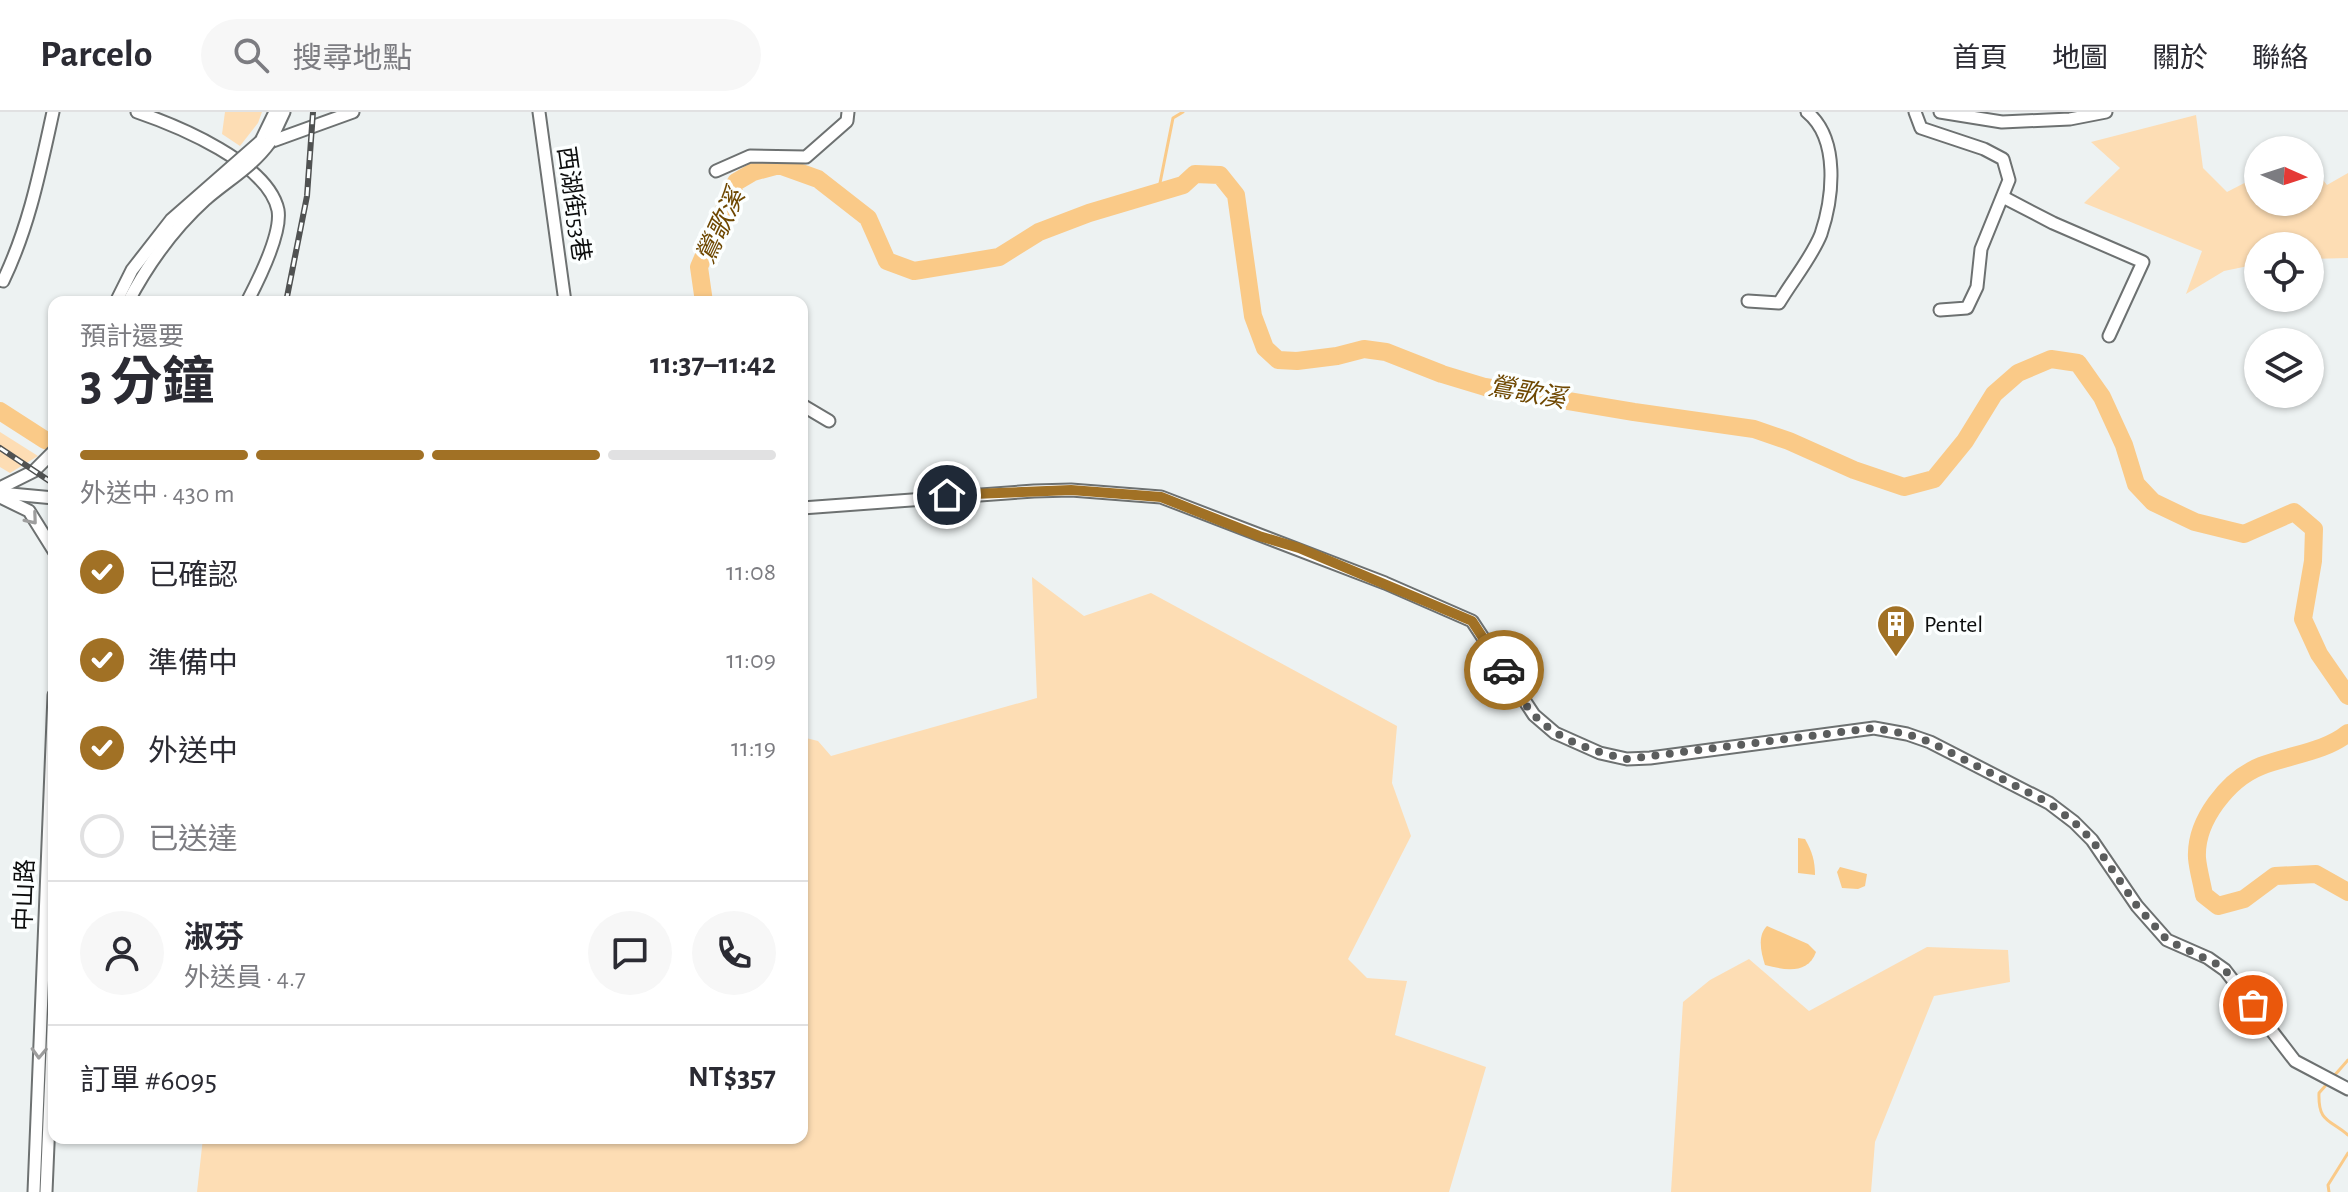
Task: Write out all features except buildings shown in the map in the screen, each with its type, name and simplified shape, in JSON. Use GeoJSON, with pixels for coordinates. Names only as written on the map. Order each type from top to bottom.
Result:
{"type":"FeatureCollection","features":[{"type":"Feature","properties":{"kind":"street"},"geometry":{"type":"LineString","coordinates":[[2,281],[19,247],[33,205],[53,112]]}},
{"type":"Feature","properties":{"kind":"street"},"geometry":{"type":"LineString","coordinates":[[139,112],[223,149],[269,187],[279,212],[269,257],[250,296]]}},
{"type":"Feature","properties":{"kind":"street"},"geometry":{"type":"LineString","coordinates":[[266,142],[275,112]]}},
{"type":"Feature","properties":{"kind":"street"},"geometry":{"type":"LineString","coordinates":[[131,296],[142,276],[178,228],[206,199],[258,158],[284,112]]}},
{"type":"Feature","properties":{"kind":"street"},"geometry":{"type":"LineString","coordinates":[[119,296],[132,270],[171,220],[266,142],[353,112]]}},
{"type":"Feature","properties":{"kind":"street","name":"西湖街53巷"},"geometry":{"type":"LineString","coordinates":[[539,112],[564,296]]}},
{"type":"Feature","properties":{"kind":"street"},"geometry":{"type":"LineString","coordinates":[[716,171],[750,156],[806,157],[847,121],[848,112]]}},
{"type":"Feature","properties":{"kind":"street"},"geometry":{"type":"LineString","coordinates":[[1748,301],[1779,303],[1820,236],[1830,192],[1829,151],[1816,119],[1807,112]]}},
{"type":"Feature","properties":{"kind":"street"},"geometry":{"type":"LineString","coordinates":[[1915,112],[1921,128],[1984,149],[2003,159],[2009,180],[1981,249],[1977,287],[1967,308],[1940,310]]}},
{"type":"Feature","properties":{"kind":"street"},"geometry":{"type":"LineString","coordinates":[[1940,112],[2002,122],[2070,119],[2106,112]]}},
{"type":"Feature","properties":{"kind":"street"},"geometry":{"type":"LineString","coordinates":[[2003,197],[2053,223],[2143,262],[2109,336]]}},
{"type":"Feature","properties":{"kind":"street"},"geometry":{"type":"LineString","coordinates":[[808,409],[829,421]]}},
{"type":"Feature","properties":{"kind":"street"},"geometry":{"type":"LineString","coordinates":[[0,493],[34,471],[48,457]]}},
{"type":"Feature","properties":{"kind":"street"},"geometry":{"type":"LineString","coordinates":[[808,508],[1034,491],[1071,490],[1161,497],[1259,536],[1299,548],[1472,621],[1534,715],[1555,733],[1600,753],[1627,759],[1650,758],[1874,728],[1907,734],[2001,777],[2049,803],[2074,822],[2092,840],[2137,906],[2167,940],[2208,958],[2225,970],[2295,1061],[2344,1088]]}},
{"type":"Feature","properties":{"kind":"street"},"geometry":{"type":"LineString","coordinates":[[0,493],[48,497]]}},
{"type":"Feature","properties":{"kind":"street"},"geometry":{"type":"LineString","coordinates":[[0,493],[29,511],[48,541]]}},
{"type":"Feature","properties":{"kind":"street","name":"中山路"},"geometry":{"type":"LineString","coordinates":[[34,1192],[48,844]]}},
{"type":"Feature","properties":{"kind":"street"},"geometry":{"type":"LineString","coordinates":[[46,1192],[48,1144]]}},
{"type":"Feature","properties":{"kind":"shaded area"},"geometry":{"type":"Polygon","coordinates":[[[225,112],[262,112],[258,123],[240,146],[222,134],[225,112]]]}},
{"type":"Feature","properties":{"kind":"shaded area"},"geometry":{"type":"Polygon","coordinates":[[[2196,115],[2203,168],[2227,192],[2244,183],[2244,216],[2324,216],[2324,181],[2327,185],[2348,173],[2348,258],[2324,259],[2324,232],[2244,232],[2244,267],[2224,271],[2186,294],[2202,251],[2084,203],[2120,168],[2091,142],[2196,115]]]}},
{"type":"Feature","properties":{"kind":"shaded area"},"geometry":{"type":"Polygon","coordinates":[[[0,432],[38,456],[10,473],[0,467],[0,432]]]}},
{"type":"Feature","properties":{"kind":"shaded area"},"geometry":{"type":"Polygon","coordinates":[[[1032,577],[1084,616],[1151,593],[1397,726],[1392,783],[1411,836],[1348,959],[1367,978],[1407,981],[1395,1035],[1486,1067],[1449,1192],[197,1192],[202,1144],[808,1144],[808,738],[818,741],[831,756],[1037,698],[1032,577]]]}},
{"type":"Feature","properties":{"kind":"shaded area"},"geometry":{"type":"Polygon","coordinates":[[[1798,838],[1805,839],[1810,848],[1815,875],[1798,873],[1798,838]]]}},
{"type":"Feature","properties":{"kind":"shaded area"},"geometry":{"type":"Polygon","coordinates":[[[1840,867],[1867,874],[1865,886],[1842,888],[1837,872],[1840,867]]]}},
{"type":"Feature","properties":{"kind":"shaded area"},"geometry":{"type":"Polygon","coordinates":[[[1767,926],[1808,944],[1816,952],[1812,959],[1795,969],[1765,965],[1761,939],[1767,926]]]}},
{"type":"Feature","properties":{"kind":"shaded area"},"geometry":{"type":"Polygon","coordinates":[[[1927,947],[2008,950],[2010,982],[1934,996],[1875,1142],[1871,1192],[1671,1192],[1683,1002],[1710,980],[1749,959],[1809,1011],[1927,947]]]}},
{"type":"Feature","properties":{"kind":"waterway"},"geometry":{"type":"LineString","coordinates":[[1158,193],[1173,118],[1183,112]]}},
{"type":"Feature","properties":{"kind":"waterway","name":"鶯歌溪"},"geometry":{"type":"LineString","coordinates":[[703,296],[699,267],[736,182],[753,172],[779,165],[818,179],[868,218],[887,261],[914,271],[999,257],[1039,232],[1089,213],[1183,185],[1195,174],[1220,175],[1236,195],[1253,316],[1265,348],[1278,360],[1337,356],[1364,349],[1386,352],[1485,387],[1754,429],[1904,487],[1934,479],[1965,441],[1994,394],[2018,373],[2051,359],[2078,363],[2102,397],[2124,445],[2136,484],[2153,502],[2195,522],[2244,534],[2294,512],[2314,529],[2313,561],[2303,619],[2319,654],[2348,696]]}},
{"type":"Feature","properties":{"kind":"waterway","name":"鶯歌溪"},"geometry":{"type":"LineString","coordinates":[[0,411],[48,441]]}},
{"type":"Feature","properties":{"kind":"waterway","name":"鶯歌溪"},"geometry":{"type":"LineString","coordinates":[[2348,733],[2318,749],[2261,766],[2237,781],[2208,816],[2198,844],[2197,858],[2204,895],[2218,906],[2244,899],[2275,876],[2316,874],[2348,892]]}},
{"type":"Feature","properties":{"kind":"waterway"},"geometry":{"type":"LineString","coordinates":[[2348,1060],[2319,1093],[2323,1115],[2348,1135]]}},
{"type":"Feature","properties":{"kind":"waterway"},"geometry":{"type":"LineString","coordinates":[[2329,1192],[2328,1185],[2348,1153]]}},
{"type":"Feature","properties":{"kind":"railway"},"geometry":{"type":"LineString","coordinates":[[287,296],[307,196],[313,112]]}},
{"type":"Feature","properties":{"kind":"railway"},"geometry":{"type":"LineString","coordinates":[[0,448],[48,480]]}},
{"type":"Feature","properties":{"kind":"way so far"},"geometry":{"type":"LineString","coordinates":[[1504,670],[1534,715],[1555,733],[1600,753],[1627,759],[1874,728],[1930,742],[2049,803],[2074,822],[2092,840],[2137,906],[2167,940],[2200,954],[2225,970],[2253,1005]]}},
{"type":"Feature","properties":{"kind":"place","name":"Pentel"},"geometry":{"type":"Point","coordinates":[1896,658]}},
{"type":"Feature","properties":{"kind":"route"},"geometry":{"type":"LineString","coordinates":[[947,495],[1071,490],[1161,497],[1259,536],[1299,548],[1472,621],[1504,670]]}}]}
